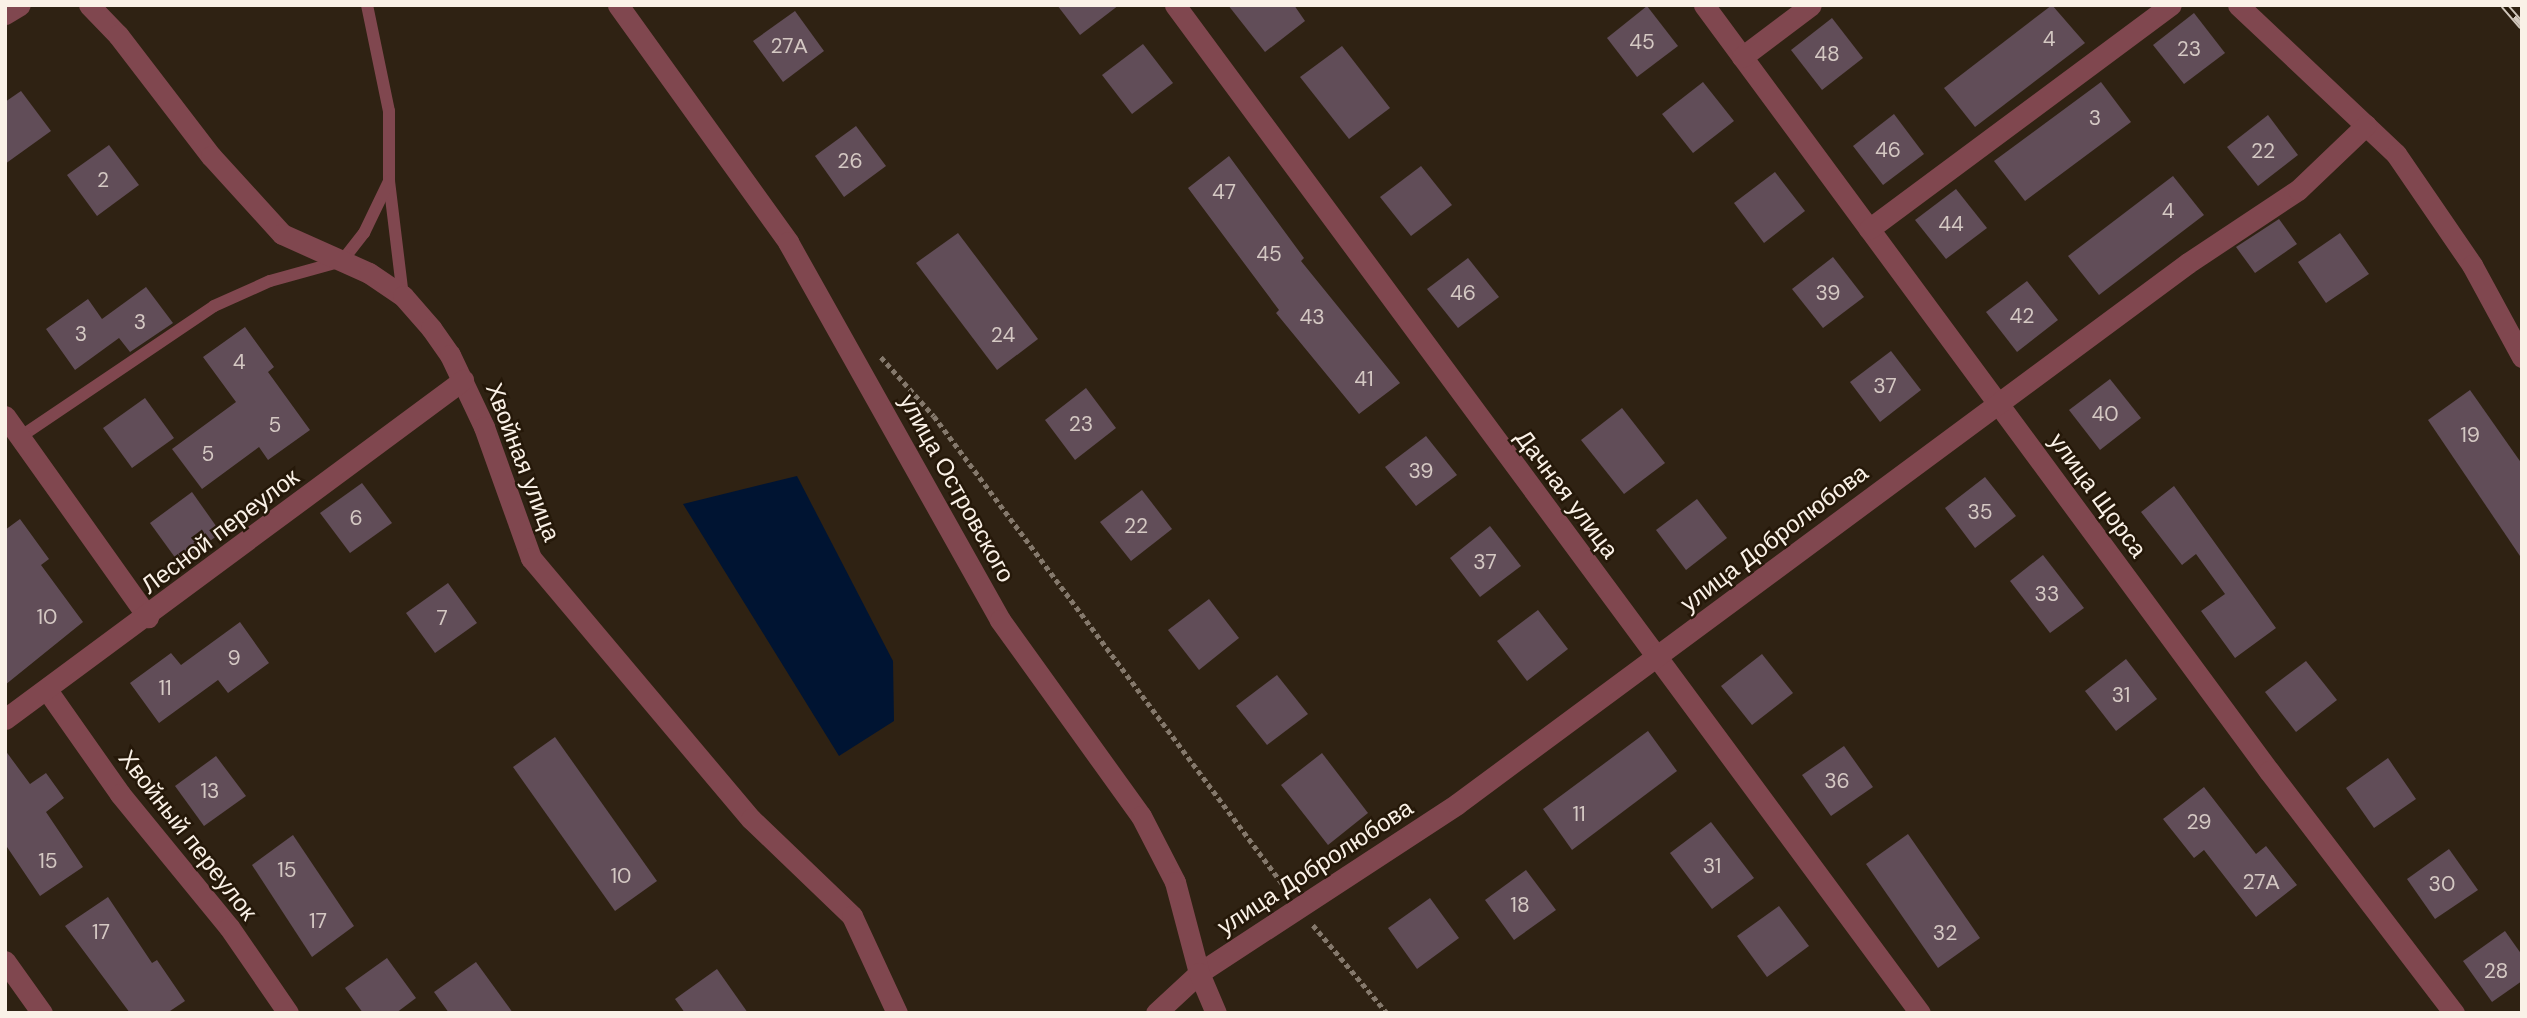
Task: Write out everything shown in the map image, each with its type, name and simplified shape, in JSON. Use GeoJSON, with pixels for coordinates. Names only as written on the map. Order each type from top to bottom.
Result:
{"type":"FeatureCollection","features":[{"type":"Feature","properties":{"kind":"street"},"geometry":{"type":"LineString","coordinates":[[5,14],[20,5]]}},
{"type":"Feature","properties":{"kind":"street","name":"Хвойная улица"},"geometry":{"type":"LineString","coordinates":[[89,5],[118,35],[188,128],[257,209],[298,244],[342,261],[403,296],[431,328],[463,380],[531,558],[751,819],[852,916],[897,1013]]}},
{"type":"Feature","properties":{"kind":"street","name":"улица Островского"},"geometry":{"type":"LineString","coordinates":[[618,5],[788,242],[1000,620],[1141,816],[1175,882],[1199,973],[1216,1013]]}},
{"type":"Feature","properties":{"kind":"street","name":"Дачная улица"},"geometry":{"type":"LineString","coordinates":[[1175,5],[1920,1013]]}},
{"type":"Feature","properties":{"kind":"street","name":"улица Щорса"},"geometry":{"type":"LineString","coordinates":[[1704,5],[2269,771],[2454,1013]]}},
{"type":"Feature","properties":{"kind":"street"},"geometry":{"type":"LineString","coordinates":[[1742,57],[1811,5]]}},
{"type":"Feature","properties":{"kind":"street"},"geometry":{"type":"LineString","coordinates":[[1869,229],[2171,5]]}},
{"type":"Feature","properties":{"kind":"street"},"geometry":{"type":"LineString","coordinates":[[2238,5],[2396,154],[2434,205],[2522,356]]}},
{"type":"Feature","properties":{"kind":"street","name":"улица Добролюбова"},"geometry":{"type":"LineString","coordinates":[[1156,1013],[1199,973],[1300,910],[1457,804],[2188,263],[2298,190],[2366,125]]}},
{"type":"Feature","properties":{"kind":"street","name":"Лесной переулок"},"geometry":{"type":"LineString","coordinates":[[5,719],[148,617],[463,380]]}},
{"type":"Feature","properties":{"kind":"street"},"geometry":{"type":"LineString","coordinates":[[5,416],[148,617]]}},
{"type":"Feature","properties":{"kind":"street","name":"Хвойный переулок"},"geometry":{"type":"LineString","coordinates":[[47,690],[120,794],[229,926],[288,1013]]}},
{"type":"Feature","properties":{"kind":"street"},"geometry":{"type":"LineString","coordinates":[[5,961],[42,1013]]}},
{"type":"Feature","properties":{"kind":"lane"},"geometry":{"type":"LineString","coordinates":[[367,5],[389,111],[389,181],[403,296]]}},
{"type":"Feature","properties":{"kind":"lane"},"geometry":{"type":"LineString","coordinates":[[20,437],[214,306],[270,281],[342,261],[364,233],[389,181]]}},
{"type":"Feature","properties":{"kind":"path"},"geometry":{"type":"LineString","coordinates":[[878,354],[934,416],[1300,910],[1387,1013]]}},
{"type":"Feature","properties":{"kind":"water"},"geometry":{"type":"Polygon","coordinates":[[[797,476],[893,661],[894,721],[839,756],[683,504],[797,476]]]}},
{"type":"Feature","properties":{"kind":"building"},"geometry":{"type":"Polygon","coordinates":[[[1057,5],[1119,5],[1080,35],[1057,5]]]}},
{"type":"Feature","properties":{"kind":"building"},"geometry":{"type":"Polygon","coordinates":[[[1228,5],[1294,5],[1305,21],[1265,52],[1228,5]]]}},
{"type":"Feature","properties":{"kind":"building"},"geometry":{"type":"Polygon","coordinates":[[[2052,5],[2085,43],[1975,127],[1944,88],[2052,5]]]}},
{"type":"Feature","properties":{"kind":"building"},"geometry":{"type":"Polygon","coordinates":[[[1647,6],[1678,46],[1637,77],[1607,38],[1647,6]]]}},
{"type":"Feature","properties":{"kind":"building"},"geometry":{"type":"Polygon","coordinates":[[[795,11],[824,51],[783,82],[753,41],[795,11]]]}},
{"type":"Feature","properties":{"kind":"building"},"geometry":{"type":"Polygon","coordinates":[[[2194,13],[2225,53],[2184,84],[2153,45],[2194,13]]]}},
{"type":"Feature","properties":{"kind":"building"},"geometry":{"type":"Polygon","coordinates":[[[1832,18],[1863,58],[1822,90],[1791,50],[1832,18]]]}},
{"type":"Feature","properties":{"kind":"building"},"geometry":{"type":"Polygon","coordinates":[[[1143,44],[1173,83],[1132,114],[1102,75],[1143,44]]]}},
{"type":"Feature","properties":{"kind":"building"},"geometry":{"type":"Polygon","coordinates":[[[1342,46],[1390,108],[1349,139],[1300,77],[1342,46]]]}},
{"type":"Feature","properties":{"kind":"building"},"geometry":{"type":"Polygon","coordinates":[[[1703,82],[1734,121],[1693,153],[1662,114],[1703,82]]]}},
{"type":"Feature","properties":{"kind":"building"},"geometry":{"type":"Polygon","coordinates":[[[2101,82],[2131,122],[2025,201],[1994,161],[2101,82]]]}},
{"type":"Feature","properties":{"kind":"building"},"geometry":{"type":"Polygon","coordinates":[[[21,91],[51,131],[5,164],[5,102],[21,91]]]}},
{"type":"Feature","properties":{"kind":"building"},"geometry":{"type":"Polygon","coordinates":[[[1894,114],[1924,154],[1883,185],[1853,146],[1894,114]]]}},
{"type":"Feature","properties":{"kind":"building"},"geometry":{"type":"Polygon","coordinates":[[[2268,115],[2298,155],[2258,186],[2227,147],[2268,115]]]}},
{"type":"Feature","properties":{"kind":"building"},"geometry":{"type":"Polygon","coordinates":[[[856,126],[886,166],[844,197],[815,156],[856,126]]]}},
{"type":"Feature","properties":{"kind":"building"},"geometry":{"type":"Polygon","coordinates":[[[109,145],[139,185],[97,216],[67,175],[109,145]]]}},
{"type":"Feature","properties":{"kind":"building"},"geometry":{"type":"Polygon","coordinates":[[[1229,156],[1304,258],[1301,261],[1400,383],[1359,414],[1276,313],[1279,310],[1188,188],[1229,156]]]}},
{"type":"Feature","properties":{"kind":"building"},"geometry":{"type":"Polygon","coordinates":[[[1421,166],[1452,205],[1411,236],[1380,197],[1421,166]]]}},
{"type":"Feature","properties":{"kind":"building"},"geometry":{"type":"Polygon","coordinates":[[[1775,172],[1805,211],[1764,243],[1734,203],[1775,172]]]}},
{"type":"Feature","properties":{"kind":"building"},"geometry":{"type":"Polygon","coordinates":[[[2173,176],[2204,215],[2099,295],[2068,256],[2173,176]]]}},
{"type":"Feature","properties":{"kind":"building"},"geometry":{"type":"Polygon","coordinates":[[[1956,189],[1987,228],[1946,259],[1915,220],[1956,189]]]}},
{"type":"Feature","properties":{"kind":"building"},"geometry":{"type":"Polygon","coordinates":[[[2279,219],[2297,244],[2255,273],[2236,247],[2279,219]]]}},
{"type":"Feature","properties":{"kind":"building"},"geometry":{"type":"Polygon","coordinates":[[[958,233],[1038,339],[997,370],[916,263],[958,233]]]}},
{"type":"Feature","properties":{"kind":"building"},"geometry":{"type":"Polygon","coordinates":[[[2340,233],[2369,274],[2326,303],[2298,262],[2340,233]]]}},
{"type":"Feature","properties":{"kind":"building"},"geometry":{"type":"Polygon","coordinates":[[[1833,257],[1864,297],[1823,328],[1792,289],[1833,257]]]}},
{"type":"Feature","properties":{"kind":"building"},"geometry":{"type":"Polygon","coordinates":[[[1468,258],[1499,297],[1458,328],[1427,289],[1468,258]]]}},
{"type":"Feature","properties":{"kind":"building"},"geometry":{"type":"Polygon","coordinates":[[[2027,281],[2058,320],[2017,352],[1986,312],[2027,281]]]}},
{"type":"Feature","properties":{"kind":"building"},"geometry":{"type":"Polygon","coordinates":[[[146,287],[173,323],[130,352],[119,338],[75,370],[46,329],[88,299],[102,319],[146,287]]]}},
{"type":"Feature","properties":{"kind":"building"},"geometry":{"type":"Polygon","coordinates":[[[245,327],[274,367],[268,372],[310,430],[268,460],[259,447],[202,489],[172,449],[236,402],[203,357],[245,327]]]}},
{"type":"Feature","properties":{"kind":"building"},"geometry":{"type":"Polygon","coordinates":[[[1891,351],[1921,390],[1880,422],[1850,382],[1891,351]]]}},
{"type":"Feature","properties":{"kind":"building"},"geometry":{"type":"Polygon","coordinates":[[[2110,379],[2141,418],[2100,450],[2069,410],[2110,379]]]}},
{"type":"Feature","properties":{"kind":"building"},"geometry":{"type":"Polygon","coordinates":[[[1086,388],[1116,428],[1075,460],[1045,420],[1086,388]]]}},
{"type":"Feature","properties":{"kind":"building"},"geometry":{"type":"Polygon","coordinates":[[[2470,390],[2522,464],[2522,559],[2428,420],[2470,390]]]}},
{"type":"Feature","properties":{"kind":"building"},"geometry":{"type":"Polygon","coordinates":[[[145,398],[174,438],[132,468],[103,428],[145,398]]]}},
{"type":"Feature","properties":{"kind":"building"},"geometry":{"type":"Polygon","coordinates":[[[1622,408],[1665,463],[1624,494],[1581,440],[1622,408]]]}},
{"type":"Feature","properties":{"kind":"building"},"geometry":{"type":"Polygon","coordinates":[[[1426,436],[1457,475],[1416,506],[1385,467],[1426,436]]]}},
{"type":"Feature","properties":{"kind":"building"},"geometry":{"type":"Polygon","coordinates":[[[1985,477],[2016,516],[1975,548],[1945,508],[1985,477]]]}},
{"type":"Feature","properties":{"kind":"building"},"geometry":{"type":"Polygon","coordinates":[[[362,483],[392,523],[350,553],[320,513],[362,483]]]}},
{"type":"Feature","properties":{"kind":"building"},"geometry":{"type":"Polygon","coordinates":[[[2174,486],[2276,628],[2235,658],[2201,611],[2225,594],[2196,554],[2182,565],[2141,512],[2174,486]]]}},
{"type":"Feature","properties":{"kind":"building"},"geometry":{"type":"Polygon","coordinates":[[[1142,490],[1172,529],[1131,561],[1100,522],[1142,490]]]}},
{"type":"Feature","properties":{"kind":"building"},"geometry":{"type":"Polygon","coordinates":[[[192,492],[221,533],[179,563],[150,523],[192,492]]]}},
{"type":"Feature","properties":{"kind":"building"},"geometry":{"type":"Polygon","coordinates":[[[1697,499],[1727,538],[1686,570],[1656,530],[1697,499]]]}},
{"type":"Feature","properties":{"kind":"building"},"geometry":{"type":"Polygon","coordinates":[[[20,519],[49,559],[41,565],[83,622],[5,685],[5,530],[20,519]]]}},
{"type":"Feature","properties":{"kind":"building"},"geometry":{"type":"Polygon","coordinates":[[[1490,526],[1521,566],[1480,597],[1450,558],[1490,526]]]}},
{"type":"Feature","properties":{"kind":"building"},"geometry":{"type":"Polygon","coordinates":[[[2043,555],[2084,608],[2050,633],[2010,581],[2043,555]]]}},
{"type":"Feature","properties":{"kind":"building"},"geometry":{"type":"Polygon","coordinates":[[[448,583],[477,623],[435,653],[406,613],[448,583]]]}},
{"type":"Feature","properties":{"kind":"building"},"geometry":{"type":"Polygon","coordinates":[[[1209,599],[1239,638],[1199,670],[1168,630],[1209,599]]]}},
{"type":"Feature","properties":{"kind":"building"},"geometry":{"type":"Polygon","coordinates":[[[1538,610],[1568,649],[1527,681],[1497,641],[1538,610]]]}},
{"type":"Feature","properties":{"kind":"building"},"geometry":{"type":"Polygon","coordinates":[[[240,622],[269,663],[228,693],[218,680],[159,723],[130,683],[171,653],[181,665],[240,622]]]}},
{"type":"Feature","properties":{"kind":"building"},"geometry":{"type":"Polygon","coordinates":[[[1762,654],[1793,693],[1752,725],[1721,686],[1762,654]]]}},
{"type":"Feature","properties":{"kind":"building"},"geometry":{"type":"Polygon","coordinates":[[[2126,659],[2157,699],[2116,731],[2085,691],[2126,659]]]}},
{"type":"Feature","properties":{"kind":"building"},"geometry":{"type":"Polygon","coordinates":[[[2306,661],[2337,700],[2296,732],[2265,692],[2306,661]]]}},
{"type":"Feature","properties":{"kind":"building"},"geometry":{"type":"Polygon","coordinates":[[[1277,675],[1308,714],[1267,745],[1236,706],[1277,675]]]}},
{"type":"Feature","properties":{"kind":"building"},"geometry":{"type":"Polygon","coordinates":[[[1648,731],[1677,771],[1572,850],[1543,809],[1648,731]]]}},
{"type":"Feature","properties":{"kind":"building"},"geometry":{"type":"Polygon","coordinates":[[[555,737],[657,881],[615,911],[513,767],[555,737]]]}},
{"type":"Feature","properties":{"kind":"building"},"geometry":{"type":"Polygon","coordinates":[[[1844,746],[1873,787],[1831,816],[1802,775],[1844,746]]]}},
{"type":"Feature","properties":{"kind":"building"},"geometry":{"type":"Polygon","coordinates":[[[5,750],[30,784],[46,773],[64,798],[46,812],[83,867],[40,896],[5,844],[5,750]]]}},
{"type":"Feature","properties":{"kind":"building"},"geometry":{"type":"Polygon","coordinates":[[[1322,753],[1368,813],[1328,845],[1281,785],[1322,753]]]}},
{"type":"Feature","properties":{"kind":"building"},"geometry":{"type":"Polygon","coordinates":[[[216,756],[246,796],[204,826],[175,786],[216,756]]]}},
{"type":"Feature","properties":{"kind":"building"},"geometry":{"type":"Polygon","coordinates":[[[2388,758],[2416,799],[2374,828],[2346,788],[2388,758]]]}},
{"type":"Feature","properties":{"kind":"building"},"geometry":{"type":"Polygon","coordinates":[[[2204,787],[2256,854],[2266,846],[2297,885],[2256,917],[2204,850],[2194,858],[2163,819],[2204,787]]]}},
{"type":"Feature","properties":{"kind":"building"},"geometry":{"type":"Polygon","coordinates":[[[1711,822],[1754,878],[1712,909],[1670,853],[1711,822]]]}},
{"type":"Feature","properties":{"kind":"building"},"geometry":{"type":"Polygon","coordinates":[[[1908,834],[1980,938],[1938,968],[1866,864],[1908,834]]]}},
{"type":"Feature","properties":{"kind":"building"},"geometry":{"type":"Polygon","coordinates":[[[293,835],[354,926],[312,957],[252,865],[293,835]]]}},
{"type":"Feature","properties":{"kind":"building"},"geometry":{"type":"Polygon","coordinates":[[[2449,849],[2478,890],[2435,919],[2407,879],[2449,849]]]}},
{"type":"Feature","properties":{"kind":"building"},"geometry":{"type":"Polygon","coordinates":[[[1526,870],[1556,910],[1514,940],[1485,900],[1526,870]]]}},
{"type":"Feature","properties":{"kind":"building"},"geometry":{"type":"Polygon","coordinates":[[[108,897],[152,963],[157,960],[185,1001],[167,1013],[130,1013],[65,926],[108,897]]]}},
{"type":"Feature","properties":{"kind":"building"},"geometry":{"type":"Polygon","coordinates":[[[1430,898],[1459,938],[1417,969],[1388,928],[1430,898]]]}},
{"type":"Feature","properties":{"kind":"building"},"geometry":{"type":"Polygon","coordinates":[[[1779,906],[1809,946],[1767,977],[1737,936],[1779,906]]]}},
{"type":"Feature","properties":{"kind":"building"},"geometry":{"type":"Polygon","coordinates":[[[2505,931],[2522,955],[2522,981],[2492,1002],[2463,961],[2505,931]]]}},
{"type":"Feature","properties":{"kind":"building"},"geometry":{"type":"Polygon","coordinates":[[[387,958],[416,998],[396,1013],[363,1013],[345,988],[387,958]]]}},
{"type":"Feature","properties":{"kind":"building"},"geometry":{"type":"Polygon","coordinates":[[[476,962],[513,1013],[449,1013],[434,992],[476,962]]]}},
{"type":"Feature","properties":{"kind":"building"},"geometry":{"type":"Polygon","coordinates":[[[717,969],[748,1013],[685,1013],[675,999],[717,969]]]}},
{"type":"Feature","properties":{"kind":"railway"},"geometry":{"type":"LineString","coordinates":[[2504,5],[2522,26]]}}]}
